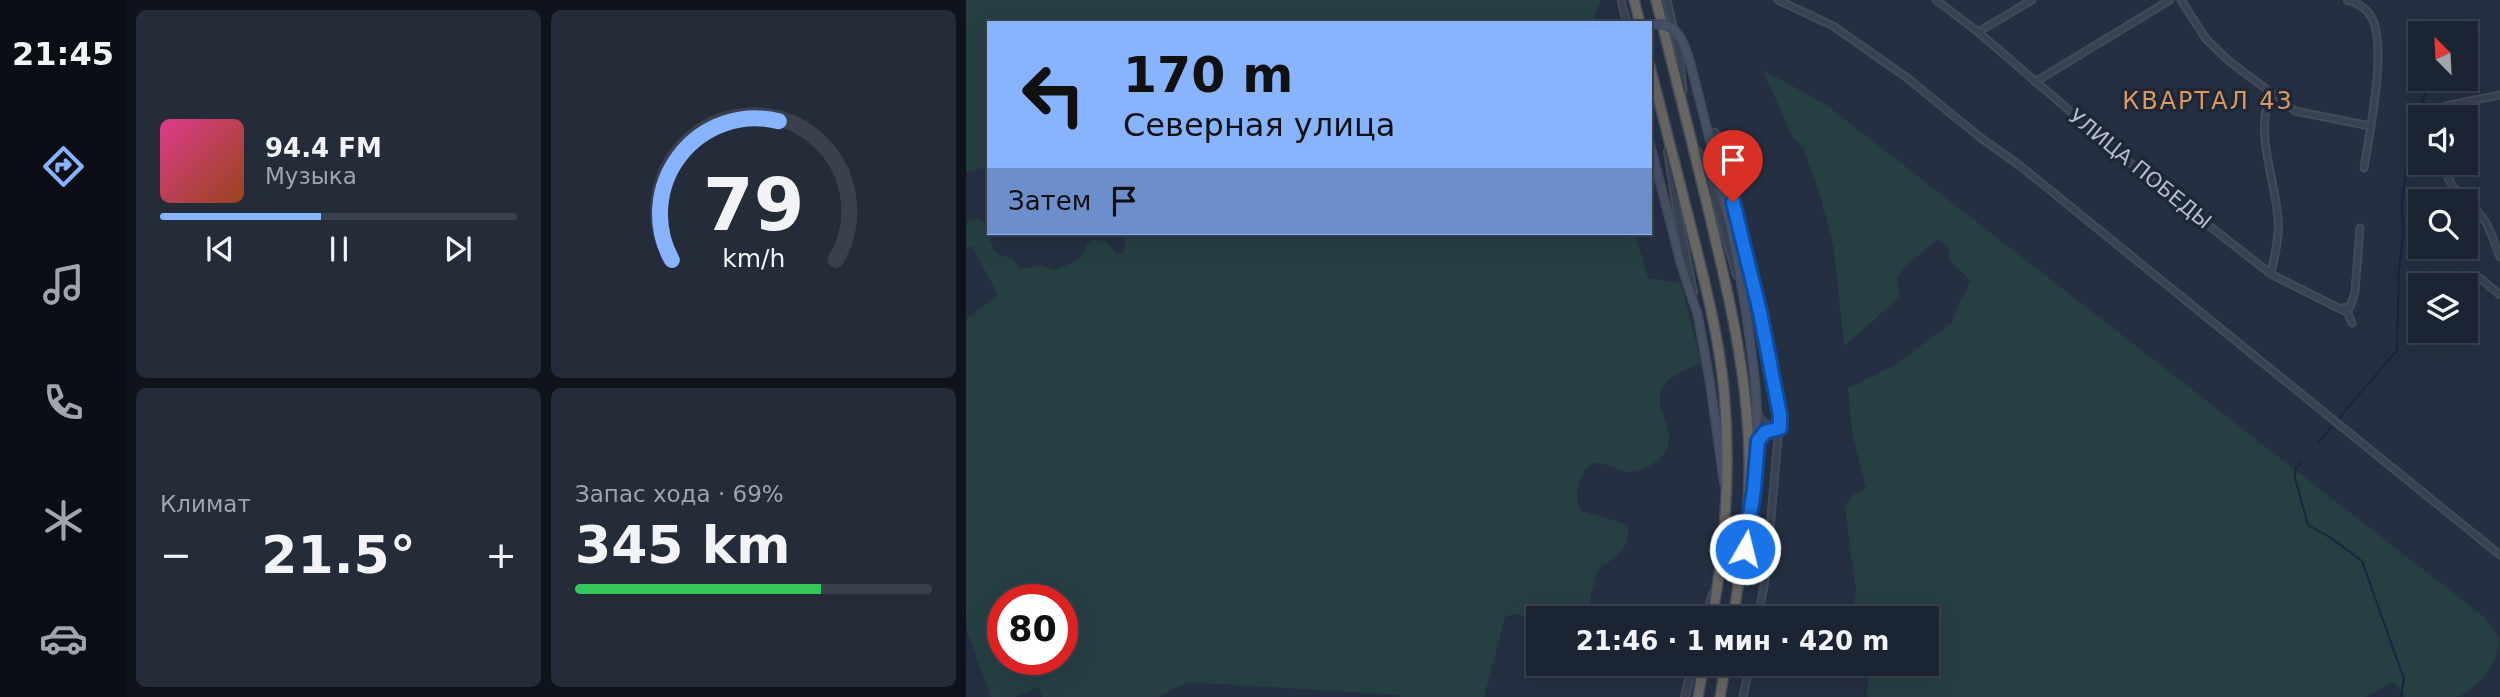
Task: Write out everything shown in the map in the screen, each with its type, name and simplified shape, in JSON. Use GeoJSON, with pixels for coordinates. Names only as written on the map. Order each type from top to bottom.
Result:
{"type":"FeatureCollection","features":[{"type":"Feature","properties":{"kind":"highway"},"geometry":{"type":"LineString","coordinates":[[1634,0],[1639,21]]}},
{"type":"Feature","properties":{"kind":"highway"},"geometry":{"type":"LineString","coordinates":[[1656,0],[1732,309],[1740,353],[1749,455],[1746,529],[1735,606]]}},
{"type":"Feature","properties":{"kind":"highway"},"geometry":{"type":"LineString","coordinates":[[1652,74],[1709,300],[1719,352],[1726,424],[1727,508],[1714,606]]}},
{"type":"Feature","properties":{"kind":"highway"},"geometry":{"type":"LineString","coordinates":[[1698,697],[1702,676]]}},
{"type":"Feature","properties":{"kind":"highway"},"geometry":{"type":"LineString","coordinates":[[1720,697],[1724,676]]}},
{"type":"Feature","properties":{"kind":"main road"},"geometry":{"type":"LineString","coordinates":[[1652,24],[1664,24],[1677,31],[1686,47],[1734,240],[1755,368],[1758,412],[1754,489],[1746,529]]}},
{"type":"Feature","properties":{"kind":"main road"},"geometry":{"type":"LineString","coordinates":[[1652,152],[1681,264],[1698,316],[1727,508]]}},
{"type":"Feature","properties":{"kind":"street"},"geometry":{"type":"LineString","coordinates":[[1620,0],[1626,21]]}},
{"type":"Feature","properties":{"kind":"street"},"geometry":{"type":"LineString","coordinates":[[1667,0],[1679,52],[1685,115]]}},
{"type":"Feature","properties":{"kind":"street"},"geometry":{"type":"LineString","coordinates":[[1778,0],[1833,26],[1906,77],[2019,165],[2500,555]]}},
{"type":"Feature","properties":{"kind":"street","name":"УЛИЦА ПОБЕДЫ"},"geometry":{"type":"LineString","coordinates":[[1937,0],[2149,179],[2271,274],[2348,313],[2352,323]]}},
{"type":"Feature","properties":{"kind":"street"},"geometry":{"type":"LineString","coordinates":[[1978,32],[2032,0]]}},
{"type":"Feature","properties":{"kind":"street"},"geometry":{"type":"LineString","coordinates":[[2035,82],[2170,0]]}},
{"type":"Feature","properties":{"kind":"street"},"geometry":{"type":"LineString","coordinates":[[2180,0],[2206,39],[2229,61],[2295,111],[2370,126]]}},
{"type":"Feature","properties":{"kind":"street"},"geometry":{"type":"LineString","coordinates":[[2347,0],[2370,14],[2378,33],[2376,93],[2364,168]]}},
{"type":"Feature","properties":{"kind":"street"},"geometry":{"type":"LineString","coordinates":[[1652,89],[1663,118]]}},
{"type":"Feature","properties":{"kind":"street"},"geometry":{"type":"LineString","coordinates":[[2270,94],[2264,110],[2263,128],[2279,221],[2271,274]]}},
{"type":"Feature","properties":{"kind":"street"},"geometry":{"type":"LineString","coordinates":[[2450,105],[2500,95]]}},
{"type":"Feature","properties":{"kind":"street"},"geometry":{"type":"LineString","coordinates":[[1688,127],[1719,211],[1744,300]]}},
{"type":"Feature","properties":{"kind":"street"},"geometry":{"type":"LineString","coordinates":[[1667,132],[1679,222],[1698,316]]}},
{"type":"Feature","properties":{"kind":"street"},"geometry":{"type":"LineString","coordinates":[[1715,132],[1760,312],[1780,415],[1766,575],[1760,606]]}},
{"type":"Feature","properties":{"kind":"street"},"geometry":{"type":"LineString","coordinates":[[2447,175],[2454,190],[2473,205],[2484,220],[2500,257]]}},
{"type":"Feature","properties":{"kind":"street"},"geometry":{"type":"LineString","coordinates":[[2340,309],[2350,307],[2356,292],[2360,228]]}},
{"type":"Feature","properties":{"kind":"street"},"geometry":{"type":"LineString","coordinates":[[2480,278],[2500,295]]}},
{"type":"Feature","properties":{"kind":"street"},"geometry":{"type":"LineString","coordinates":[[1758,412],[1767,425],[1780,428]]}},
{"type":"Feature","properties":{"kind":"street"},"geometry":{"type":"LineString","coordinates":[[1758,441],[1765,432],[1780,428]]}},
{"type":"Feature","properties":{"kind":"street"},"geometry":{"type":"LineString","coordinates":[[1709,606],[1720,572]]}},
{"type":"Feature","properties":{"kind":"street"},"geometry":{"type":"LineString","coordinates":[[1685,697],[1690,676]]}},
{"type":"Feature","properties":{"kind":"street"},"geometry":{"type":"LineString","coordinates":[[1744,697],[1748,676]]}},
{"type":"Feature","properties":{"kind":"green space"},"geometry":{"type":"Polygon","coordinates":[[[966,0],[1601,0],[1593,21],[987,21],[987,168],[966,171],[966,0]]]}},
{"type":"Feature","properties":{"kind":"green space"},"geometry":{"type":"Polygon","coordinates":[[[1763,70],[1825,104],[2483,616],[2499,639],[2496,657],[2479,682],[2456,697],[2406,697],[2394,682],[2365,697],[1867,697],[1869,676],[1939,676],[1939,606],[1853,606],[1856,591],[1845,507],[1853,495],[1866,488],[1852,432],[1848,388],[1893,366],[1952,323],[1971,281],[1950,261],[1948,246],[1937,240],[1905,266],[1897,279],[1900,297],[1844,346],[1834,249],[1821,198],[1803,147],[1792,136],[1763,70]]]}},
{"type":"Feature","properties":{"kind":"green space"},"geometry":{"type":"Polygon","coordinates":[[[977,218],[987,222],[987,235],[990,235],[995,250],[1005,257],[1012,257],[1020,269],[1041,265],[1054,270],[1078,259],[1092,240],[1106,241],[1116,253],[1123,254],[1126,235],[1636,235],[1648,278],[1681,283],[1701,363],[1674,376],[1662,389],[1661,406],[1669,434],[1664,454],[1651,465],[1632,472],[1601,463],[1589,465],[1584,471],[1577,496],[1581,511],[1617,521],[1628,527],[1623,548],[1597,571],[1590,606],[1526,606],[1526,616],[1516,614],[1505,617],[1484,697],[1400,697],[1187,682],[1158,697],[1042,697],[1039,687],[1014,697],[991,697],[966,628],[966,319],[998,295],[972,246],[966,248],[966,226],[969,220],[977,218]]]}},
{"type":"Feature","properties":{"kind":"waterway"},"geometry":{"type":"LineString","coordinates":[[2318,443],[2397,350],[2399,271],[2403,237],[2402,202],[2410,139],[2426,91]]}},
{"type":"Feature","properties":{"kind":"waterway"},"geometry":{"type":"LineString","coordinates":[[2302,462],[2296,468],[2295,478],[2308,525],[2362,561],[2404,679],[2401,697]]}},
{"type":"Feature","properties":{"kind":"district","name":"КВАРТАЛ 43"},"geometry":{"type":"Point","coordinates":[2208,101]}},
{"type":"Feature","properties":{"kind":"route"},"geometry":{"type":"LineString","coordinates":[[1733,202],[1760,312],[1780,415],[1780,428],[1765,432],[1758,441],[1745,549]]}}]}
